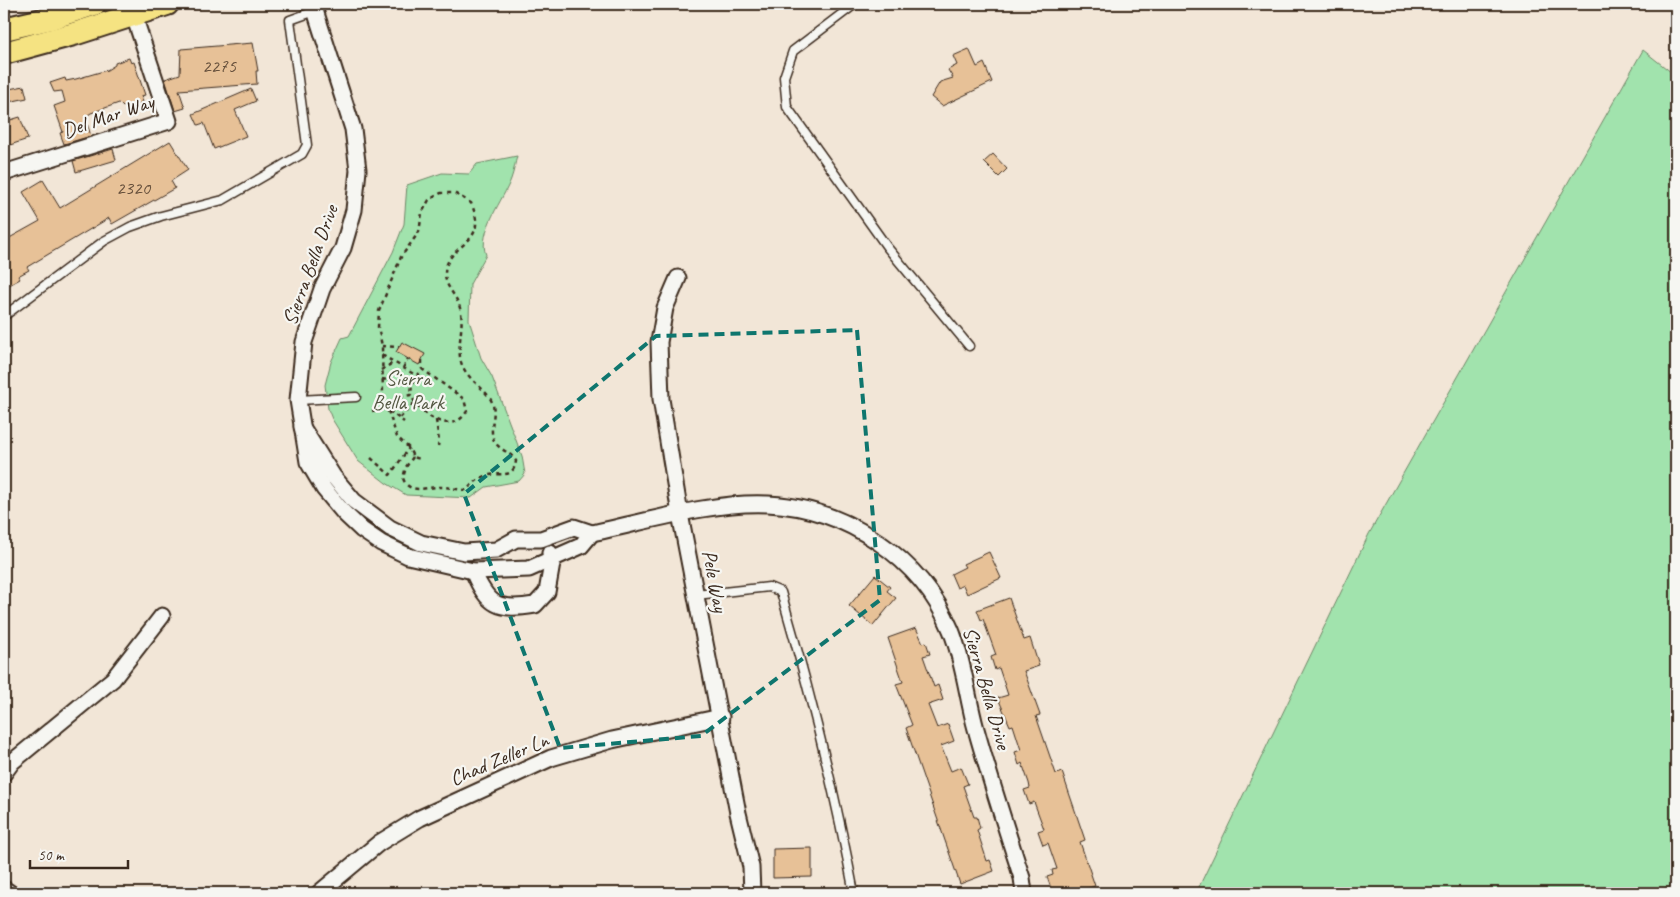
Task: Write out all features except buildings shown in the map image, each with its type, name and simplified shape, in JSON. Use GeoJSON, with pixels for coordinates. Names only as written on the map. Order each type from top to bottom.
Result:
{"type":"FeatureCollection","features":[{"type":"Feature","properties":{"kind":"main road"},"geometry":{"type":"LineString","coordinates":[[4,29],[51,18],[94,4]]}},
{"type":"Feature","properties":{"kind":"main road"},"geometry":{"type":"LineString","coordinates":[[4,53],[132,10],[168,4]]}},
{"type":"Feature","properties":{"kind":"street","name":"Sierra Bella Drive"},"geometry":{"type":"LineString","coordinates":[[314,7],[353,129],[358,170],[354,210],[346,238],[322,289],[304,342],[298,400],[308,462],[339,507],[362,530],[408,556],[473,571],[529,569],[581,546],[592,533]]}},
{"type":"Feature","properties":{"kind":"street","name":"Del Mar Way"},"geometry":{"type":"LineString","coordinates":[[4,173],[169,121],[132,10]]}},
{"type":"Feature","properties":{"kind":"street","name":"Pele Way"},"geometry":{"type":"LineString","coordinates":[[678,278],[665,308],[659,342],[661,399],[680,514],[721,717],[738,814],[751,867],[752,893]]}},
{"type":"Feature","properties":{"kind":"street","name":"Sierra Bella Drive"},"geometry":{"type":"LineString","coordinates":[[302,427],[333,476],[354,501],[390,528],[421,543],[464,552],[496,550],[516,539],[541,539],[574,528],[592,533],[732,505],[767,504],[802,508],[848,523],[885,545],[913,572],[936,600],[951,631],[964,674],[975,727],[1022,878],[1024,893]]}},
{"type":"Feature","properties":{"kind":"street"},"geometry":{"type":"LineString","coordinates":[[473,571],[481,589],[494,603],[505,608],[536,605],[547,592],[553,558],[541,539]]}},
{"type":"Feature","properties":{"kind":"street"},"geometry":{"type":"LineString","coordinates":[[4,773],[12,762],[113,679],[162,616]]}},
{"type":"Feature","properties":{"kind":"street","name":"Chad Zeller Ln"},"geometry":{"type":"LineString","coordinates":[[319,893],[379,843],[420,818],[551,758],[612,740],[721,717]]}},
{"type":"Feature","properties":{"kind":"street"},"geometry":{"type":"LineString","coordinates":[[4,889],[10,893]]}},
{"type":"Feature","properties":{"kind":"lane"},"geometry":{"type":"LineString","coordinates":[[855,4],[793,51],[784,77],[787,107],[886,247],[969,346]]}},
{"type":"Feature","properties":{"kind":"lane"},"geometry":{"type":"LineString","coordinates":[[4,316],[104,241],[130,227],[161,216],[224,200],[302,154],[307,145],[290,20],[314,7]]}},
{"type":"Feature","properties":{"kind":"lane"},"geometry":{"type":"LineString","coordinates":[[298,400],[356,397]]}},
{"type":"Feature","properties":{"kind":"lane"},"geometry":{"type":"LineString","coordinates":[[696,595],[769,587],[781,592],[811,696],[841,822],[854,893]]}},
{"type":"Feature","properties":{"kind":"path"},"geometry":{"type":"LineString","coordinates":[[413,457],[406,467],[403,478],[410,487],[417,489],[439,486],[466,490],[483,476],[508,475],[515,468],[516,461],[514,457],[501,450],[493,437],[495,416],[493,403],[464,369],[460,356],[462,320],[459,305],[447,284],[446,270],[450,257],[470,239],[477,219],[472,203],[461,194],[441,193],[429,200],[424,206],[419,232],[397,264],[379,311],[378,327],[382,346],[382,380],[387,409],[397,437],[408,448],[413,457],[420,459]]}},
{"type":"Feature","properties":{"kind":"path"},"geometry":{"type":"LineString","coordinates":[[382,346],[400,347]]}},
{"type":"Feature","properties":{"kind":"path"},"geometry":{"type":"LineString","coordinates":[[382,355],[417,376]]}},
{"type":"Feature","properties":{"kind":"path"},"geometry":{"type":"LineString","coordinates":[[403,368],[408,359]]}},
{"type":"Feature","properties":{"kind":"path"},"geometry":{"type":"LineString","coordinates":[[422,360],[422,369],[412,384],[411,395],[414,403],[420,411],[436,420],[456,421],[463,417],[467,404],[459,394],[422,369]]}},
{"type":"Feature","properties":{"kind":"path"},"geometry":{"type":"LineString","coordinates":[[382,370],[393,363]]}},
{"type":"Feature","properties":{"kind":"path"},"geometry":{"type":"LineString","coordinates":[[382,380],[412,384]]}},
{"type":"Feature","properties":{"kind":"path"},"geometry":{"type":"LineString","coordinates":[[372,411],[387,409],[403,396],[411,395]]}},
{"type":"Feature","properties":{"kind":"path"},"geometry":{"type":"LineString","coordinates":[[400,418],[414,403]]}},
{"type":"Feature","properties":{"kind":"path"},"geometry":{"type":"LineString","coordinates":[[387,409],[404,422]]}},
{"type":"Feature","properties":{"kind":"path"},"geometry":{"type":"LineString","coordinates":[[436,420],[440,441],[438,446]]}},
{"type":"Feature","properties":{"kind":"path"},"geometry":{"type":"LineString","coordinates":[[371,458],[390,475],[408,448]]}},
{"type":"Feature","properties":{"kind":"highlighted area"},"geometry":{"type":"Polygon","coordinates":[[[857,330],[880,600],[701,736],[560,748],[464,494],[656,336],[857,330]]]}},
{"type":"Feature","properties":{"kind":"green space"},"geometry":{"type":"Polygon","coordinates":[[[1643,50],[1676,76],[1676,893],[1196,893],[1369,534],[1643,50]]]}},
{"type":"Feature","properties":{"kind":"green space","name":"Sierra Bella Park"},"geometry":{"type":"Polygon","coordinates":[[[517,156],[508,187],[488,226],[484,246],[486,255],[470,284],[469,320],[481,358],[492,377],[522,456],[525,474],[519,481],[486,487],[471,498],[406,495],[386,483],[358,461],[332,419],[328,409],[325,385],[331,362],[342,338],[349,336],[393,252],[404,224],[407,185],[442,173],[469,174],[477,164],[517,156]]]}}]}
